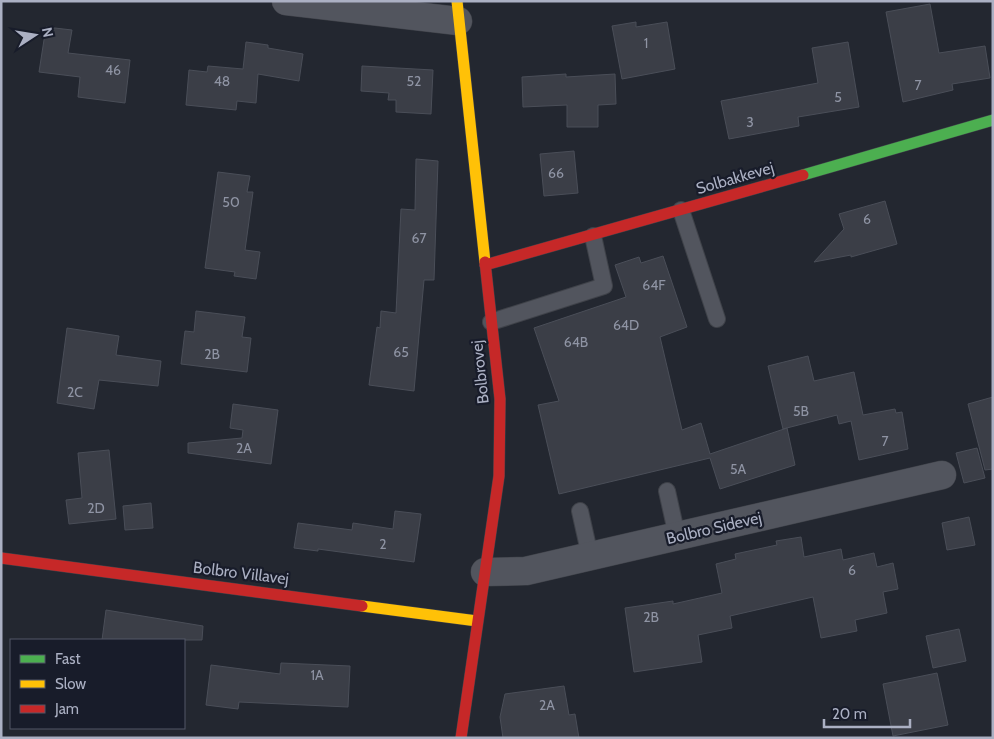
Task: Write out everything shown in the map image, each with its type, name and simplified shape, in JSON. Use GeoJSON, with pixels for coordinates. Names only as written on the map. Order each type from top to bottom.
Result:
{"type":"FeatureCollection","features":[{"type":"Feature","properties":{"kind":"street"},"geometry":{"type":"LineString","coordinates":[[286,1],[458,11]]}},
{"type":"Feature","properties":{"kind":"street","name":"Bolbrovej"},"geometry":{"type":"LineString","coordinates":[[458,11],[500,399],[499,476],[461,738]]}},
{"type":"Feature","properties":{"kind":"street","name":"Solbakkevej"},"geometry":{"type":"LineString","coordinates":[[485,265],[593,236],[993,120]]}},
{"type":"Feature","properties":{"kind":"street","name":"Bolbro Sidevej"},"geometry":{"type":"LineString","coordinates":[[485,572],[526,571],[942,475]]}},
{"type":"Feature","properties":{"kind":"street","name":"Bolbro Villavej"},"geometry":{"type":"LineString","coordinates":[[1,558],[477,621]]}},
{"type":"Feature","properties":{"kind":"lane"},"geometry":{"type":"LineString","coordinates":[[681,210],[717,319]]}},
{"type":"Feature","properties":{"kind":"lane"},"geometry":{"type":"LineString","coordinates":[[491,322],[604,286],[593,236]]}},
{"type":"Feature","properties":{"kind":"lane"},"geometry":{"type":"LineString","coordinates":[[667,491],[677,536]]}},
{"type":"Feature","properties":{"kind":"lane"},"geometry":{"type":"LineString","coordinates":[[580,511],[590,556]]}},
{"type":"Feature","properties":{"kind":"building"},"geometry":{"type":"Polygon","coordinates":[[[930,4],[939,53],[985,46],[990,78],[952,84],[953,90],[903,102],[886,12],[930,4]]]}},
{"type":"Feature","properties":{"kind":"building"},"geometry":{"type":"Polygon","coordinates":[[[636,22],[636,27],[667,22],[675,69],[622,79],[612,26],[636,22]]]}},
{"type":"Feature","properties":{"kind":"building"},"geometry":{"type":"Polygon","coordinates":[[[46,27],[72,30],[68,53],[130,60],[125,103],[78,97],[80,77],[39,72],[46,27]]]}},
{"type":"Feature","properties":{"kind":"building"},"geometry":{"type":"Polygon","coordinates":[[[246,42],[268,45],[268,48],[303,54],[299,81],[258,74],[256,103],[237,101],[236,110],[186,105],[189,70],[207,72],[208,66],[243,69],[246,42]]]}},
{"type":"Feature","properties":{"kind":"building"},"geometry":{"type":"Polygon","coordinates":[[[848,42],[859,107],[798,117],[799,126],[729,139],[721,101],[818,83],[812,48],[848,42]]]}},
{"type":"Feature","properties":{"kind":"building"},"geometry":{"type":"Polygon","coordinates":[[[362,66],[433,70],[431,114],[396,112],[396,100],[388,100],[389,93],[361,91],[362,66]]]}},
{"type":"Feature","properties":{"kind":"building"},"geometry":{"type":"Polygon","coordinates":[[[566,74],[566,77],[615,74],[616,104],[598,105],[598,127],[567,127],[567,105],[523,107],[522,77],[566,74]]]}},
{"type":"Feature","properties":{"kind":"building"},"geometry":{"type":"Polygon","coordinates":[[[574,151],[578,193],[544,196],[540,154],[574,151]]]}},
{"type":"Feature","properties":{"kind":"building"},"geometry":{"type":"Polygon","coordinates":[[[416,159],[438,161],[434,280],[424,280],[414,391],[369,385],[377,327],[380,328],[381,311],[396,313],[401,209],[415,210],[416,159]]]}},
{"type":"Feature","properties":{"kind":"building"},"geometry":{"type":"Polygon","coordinates":[[[218,172],[250,176],[247,192],[253,192],[245,250],[260,252],[256,279],[234,276],[235,272],[205,268],[218,172]]]}},
{"type":"Feature","properties":{"kind":"building"},"geometry":{"type":"Polygon","coordinates":[[[885,201],[897,244],[851,257],[851,255],[814,262],[844,229],[839,214],[885,201]]]}},
{"type":"Feature","properties":{"kind":"building"},"geometry":{"type":"Polygon","coordinates":[[[663,256],[687,327],[660,337],[682,430],[701,423],[710,454],[787,428],[795,465],[720,489],[710,458],[559,494],[538,405],[559,401],[534,328],[626,297],[615,265],[639,257],[641,263],[663,256]]]}},
{"type":"Feature","properties":{"kind":"building"},"geometry":{"type":"Polygon","coordinates":[[[196,311],[245,317],[242,337],[251,338],[247,372],[181,364],[185,331],[194,332],[196,311]]]}},
{"type":"Feature","properties":{"kind":"building"},"geometry":{"type":"Polygon","coordinates":[[[67,328],[119,336],[116,355],[161,361],[158,386],[99,380],[94,409],[57,403],[67,328]]]}},
{"type":"Feature","properties":{"kind":"building"},"geometry":{"type":"Polygon","coordinates":[[[808,356],[814,381],[854,372],[863,415],[895,409],[896,413],[902,412],[908,449],[859,460],[851,421],[839,424],[837,415],[783,429],[768,366],[808,356]]]}},
{"type":"Feature","properties":{"kind":"building"},"geometry":{"type":"Polygon","coordinates":[[[993,397],[993,469],[985,470],[968,404],[993,397]]]}},
{"type":"Feature","properties":{"kind":"building"},"geometry":{"type":"Polygon","coordinates":[[[233,404],[278,410],[271,464],[188,453],[188,443],[242,438],[243,430],[230,428],[233,404]]]}},
{"type":"Feature","properties":{"kind":"building"},"geometry":{"type":"Polygon","coordinates":[[[977,448],[985,478],[964,483],[956,453],[977,448]]]}},
{"type":"Feature","properties":{"kind":"building"},"geometry":{"type":"Polygon","coordinates":[[[109,450],[116,519],[69,524],[66,500],[82,498],[78,453],[109,450]]]}},
{"type":"Feature","properties":{"kind":"building"},"geometry":{"type":"Polygon","coordinates":[[[151,503],[153,528],[125,530],[123,506],[151,503]]]}},
{"type":"Feature","properties":{"kind":"building"},"geometry":{"type":"Polygon","coordinates":[[[395,511],[421,514],[414,562],[318,549],[318,551],[294,548],[298,523],[352,530],[353,523],[393,529],[395,511]]]}},
{"type":"Feature","properties":{"kind":"building"},"geometry":{"type":"Polygon","coordinates":[[[969,517],[975,545],[947,550],[942,523],[969,517]]]}},
{"type":"Feature","properties":{"kind":"building"},"geometry":{"type":"Polygon","coordinates":[[[801,537],[804,557],[841,549],[843,560],[874,553],[877,567],[893,563],[898,589],[883,592],[887,613],[855,620],[857,631],[821,638],[813,597],[730,616],[732,628],[698,635],[702,662],[634,672],[625,608],[673,601],[673,604],[722,593],[716,564],[736,559],[735,554],[777,545],[776,541],[801,537]]]}},
{"type":"Feature","properties":{"kind":"building"},"geometry":{"type":"Polygon","coordinates":[[[106,610],[203,626],[202,640],[102,639],[106,610]]]}},
{"type":"Feature","properties":{"kind":"building"},"geometry":{"type":"Polygon","coordinates":[[[959,629],[966,661],[933,668],[926,636],[959,629]]]}},
{"type":"Feature","properties":{"kind":"building"},"geometry":{"type":"Polygon","coordinates":[[[281,663],[350,666],[348,707],[239,702],[238,709],[206,705],[211,665],[280,674],[281,663]]]}},
{"type":"Feature","properties":{"kind":"building"},"geometry":{"type":"Polygon","coordinates":[[[937,673],[948,725],[893,736],[883,684],[937,673]]]}},
{"type":"Feature","properties":{"kind":"building"},"geometry":{"type":"Polygon","coordinates":[[[564,686],[569,715],[575,714],[579,738],[503,738],[500,717],[505,694],[564,686]]]}},
{"type":"Feature","properties":{"kind":"traffic: fast"},"geometry":{"type":"LineString","coordinates":[[803,175],[993,120]]}},
{"type":"Feature","properties":{"kind":"traffic: slow"},"geometry":{"type":"LineString","coordinates":[[457,1],[485,262]]}},
{"type":"Feature","properties":{"kind":"traffic: slow"},"geometry":{"type":"LineString","coordinates":[[362,606],[477,621]]}},
{"type":"Feature","properties":{"kind":"traffic: jam"},"geometry":{"type":"LineString","coordinates":[[485,265],[803,175]]}},
{"type":"Feature","properties":{"kind":"traffic: jam"},"geometry":{"type":"LineString","coordinates":[[461,738],[499,476],[500,399],[485,262]]}},
{"type":"Feature","properties":{"kind":"traffic: jam"},"geometry":{"type":"LineString","coordinates":[[1,558],[362,606]]}}]}
